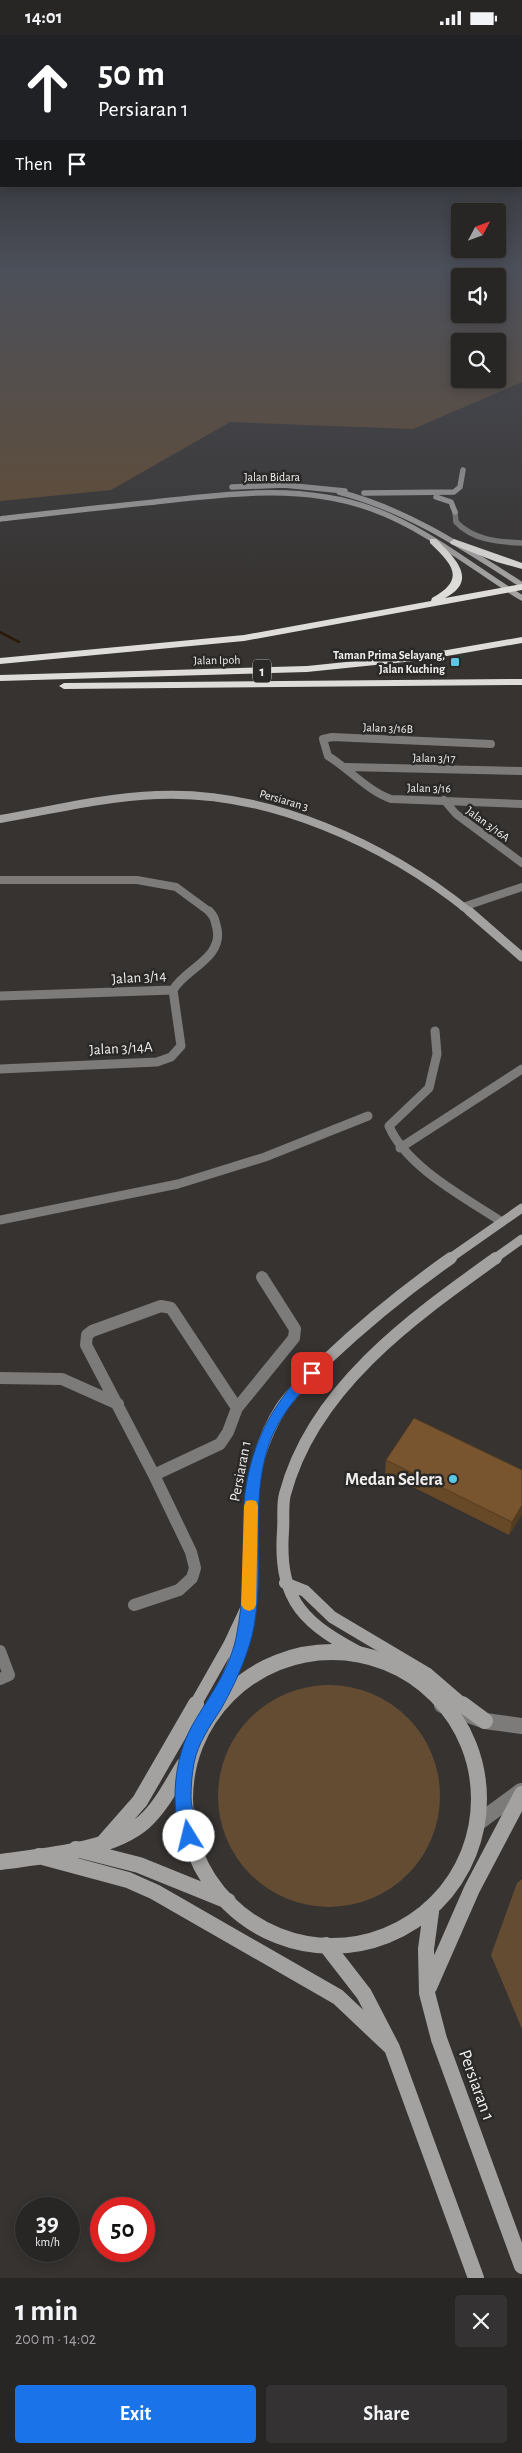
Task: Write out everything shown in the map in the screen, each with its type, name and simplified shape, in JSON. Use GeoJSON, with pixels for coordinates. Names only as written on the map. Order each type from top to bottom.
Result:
{"type":"FeatureCollection","features":[{"type":"Feature","properties":{"kind":"highway"},"geometry":{"type":"LineString","coordinates":[[415,608],[446,595],[455,587],[458,579],[456,565],[433,541]]}},
{"type":"Feature","properties":{"kind":"highway"},"geometry":{"type":"LineString","coordinates":[[454,542],[500,560],[522,566]]}},
{"type":"Feature","properties":{"kind":"highway"},"geometry":{"type":"LineString","coordinates":[[0,661],[244,638],[415,608],[522,586]]}},
{"type":"Feature","properties":{"kind":"highway","name":"Jalan Ipoh"},"geometry":{"type":"LineString","coordinates":[[0,673],[313,660],[435,647],[522,632]]}},
{"type":"Feature","properties":{"kind":"highway","name":"Jalan Ipoh"},"geometry":{"type":"LineString","coordinates":[[0,678],[307,669],[424,657],[522,640]]}},
{"type":"Feature","properties":{"kind":"highway"},"geometry":{"type":"LineString","coordinates":[[0,687],[522,682]]}},
{"type":"Feature","properties":{"kind":"main road"},"geometry":{"type":"LineString","coordinates":[[219,489],[284,485],[374,494],[457,491],[460,487],[463,470]]}},
{"type":"Feature","properties":{"kind":"main road","name":"Jalan Bidara"},"geometry":{"type":"LineString","coordinates":[[0,513],[219,489],[278,487],[335,492],[388,505],[430,526],[522,586]]}},
{"type":"Feature","properties":{"kind":"main road","name":"Jalan Bidara"},"geometry":{"type":"LineString","coordinates":[[0,519],[219,495],[292,492],[326,497],[373,509],[433,541],[522,598]]}},
{"type":"Feature","properties":{"kind":"main road"},"geometry":{"type":"LineString","coordinates":[[426,493],[454,498],[457,500],[455,512]]}},
{"type":"Feature","properties":{"kind":"main road"},"geometry":{"type":"LineString","coordinates":[[430,526],[401,504],[416,496],[442,498],[452,502],[455,512]]}},
{"type":"Feature","properties":{"kind":"main road","name":"Persiaran 3"},"geometry":{"type":"LineString","coordinates":[[0,819],[117,799],[179,795],[231,801],[285,815],[353,838],[412,869],[463,907],[522,957]]}},
{"type":"Feature","properties":{"kind":"main road","name":"Persiaran 1"},"geometry":{"type":"LineString","coordinates":[[215,1703],[236,1663],[245,1634],[249,1602],[251,1494],[262,1443],[278,1413],[298,1387],[360,1329],[426,1277],[522,1208]]}},
{"type":"Feature","properties":{"kind":"main road"},"geometry":{"type":"LineString","coordinates":[[186,1762],[183,1798],[189,1836],[205,1871],[230,1901],[258,1923],[291,1938],[326,1945],[342,1945],[389,1936],[430,1912],[455,1886],[471,1855],[480,1822],[478,1780],[465,1740],[442,1705],[424,1688],[403,1674],[324,1634],[304,1617],[285,1583],[281,1533],[283,1499],[301,1452],[313,1429],[340,1389],[366,1361],[396,1334],[522,1239]]}},
{"type":"Feature","properties":{"kind":"main road"},"geometry":{"type":"LineString","coordinates":[[285,1583],[305,1591],[332,1617],[428,1674],[485,1721]]}},
{"type":"Feature","properties":{"kind":"main road"},"geometry":{"type":"LineString","coordinates":[[104,1842],[140,1801],[229,1645],[249,1602]]}},
{"type":"Feature","properties":{"kind":"main road"},"geometry":{"type":"LineString","coordinates":[[0,1862],[40,1856],[104,1842],[143,1823],[161,1803],[186,1762],[198,1731],[215,1703],[242,1679],[274,1662],[318,1654],[345,1654],[380,1663]]}},
{"type":"Feature","properties":{"kind":"main road"},"geometry":{"type":"LineString","coordinates":[[427,1993],[444,1947],[522,1792]]}},
{"type":"Feature","properties":{"kind":"main road"},"geometry":{"type":"LineString","coordinates":[[73,1848],[139,1865],[230,1901]]}},
{"type":"Feature","properties":{"kind":"main road"},"geometry":{"type":"LineString","coordinates":[[40,1856],[128,1880],[155,1892],[338,1997],[392,2048]]}},
{"type":"Feature","properties":{"kind":"main road","name":"Persiaran 1"},"geometry":{"type":"LineString","coordinates":[[430,1912],[426,1949],[427,1993],[439,2039],[522,2266]]}},
{"type":"Feature","properties":{"kind":"main road"},"geometry":{"type":"LineString","coordinates":[[326,1945],[364,1994],[392,2048],[476,2278]]}},
{"type":"Feature","properties":{"kind":"street"},"geometry":{"type":"LineString","coordinates":[[455,512],[456,522],[464,529],[483,538],[522,542]]}},
{"type":"Feature","properties":{"kind":"street","name":"Jalan 3/16B"},"geometry":{"type":"LineString","coordinates":[[346,767],[328,756],[323,739],[332,737],[492,743]]}},
{"type":"Feature","properties":{"kind":"street","name":"Jalan 3/17"},"geometry":{"type":"LineString","coordinates":[[346,767],[522,771]]}},
{"type":"Feature","properties":{"kind":"street","name":"Jalan 3/16"},"geometry":{"type":"LineString","coordinates":[[346,767],[382,795],[391,799],[522,804]]}},
{"type":"Feature","properties":{"kind":"street","name":"Jalan 3/16A"},"geometry":{"type":"LineString","coordinates":[[444,800],[456,814],[522,863]]}},
{"type":"Feature","properties":{"kind":"street","name":"Jalan 3/14"},"geometry":{"type":"LineString","coordinates":[[0,880],[137,880],[176,887],[200,903],[214,916],[218,935],[211,955],[176,985],[173,990],[0,996]]}},
{"type":"Feature","properties":{"kind":"street"},"geometry":{"type":"LineString","coordinates":[[463,907],[522,887]]}},
{"type":"Feature","properties":{"kind":"street","name":"Jalan 3/14A"},"geometry":{"type":"LineString","coordinates":[[0,1069],[167,1060],[176,1053],[180,1046],[173,990]]}},
{"type":"Feature","properties":{"kind":"street"},"geometry":{"type":"LineString","coordinates":[[435,1031],[437,1054],[429,1089],[389,1126],[390,1135],[408,1157],[502,1222]]}},
{"type":"Feature","properties":{"kind":"street"},"geometry":{"type":"LineString","coordinates":[[400,1148],[522,1069]]}},
{"type":"Feature","properties":{"kind":"street"},"geometry":{"type":"LineString","coordinates":[[0,1220],[178,1184],[265,1157],[368,1115]]}},
{"type":"Feature","properties":{"kind":"street"},"geometry":{"type":"LineString","coordinates":[[154,1475],[220,1444],[228,1432],[236,1408],[294,1338],[296,1329],[262,1277]]}},
{"type":"Feature","properties":{"kind":"street"},"geometry":{"type":"LineString","coordinates":[[134,1605],[179,1590],[192,1578],[195,1567],[191,1552],[154,1475],[86,1345],[87,1335],[92,1331],[165,1306],[176,1312],[236,1408]]}},
{"type":"Feature","properties":{"kind":"street"},"geometry":{"type":"LineString","coordinates":[[0,1378],[62,1379],[118,1404]]}},
{"type":"Feature","properties":{"kind":"street"},"geometry":{"type":"LineString","coordinates":[[0,1651],[9,1675],[0,1679]]}},
{"type":"Feature","properties":{"kind":"street"},"geometry":{"type":"LineString","coordinates":[[442,1705],[485,1721],[522,1726]]}},
{"type":"Feature","properties":{"kind":"street"},"geometry":{"type":"LineString","coordinates":[[480,1822],[522,1792]]}},
{"type":"Feature","properties":{"kind":"shaded area"},"geometry":{"type":"Polygon","coordinates":[[[0,376],[451,376],[451,388],[506,388],[506,376],[522,376],[522,382],[413,429],[230,422],[111,490],[0,501],[0,376]]]}},
{"type":"Feature","properties":{"kind":"shaded area"},"geometry":{"type":"Polygon","coordinates":[[[318,1685],[340,1685],[372,1693],[391,1703],[408,1717],[422,1734],[432,1753],[438,1774],[440,1796],[438,1818],[432,1839],[422,1858],[408,1875],[391,1889],[372,1899],[340,1907],[318,1907],[286,1899],[267,1889],[243,1867],[226,1839],[218,1807],[218,1785],[226,1753],[236,1734],[258,1710],[286,1693],[318,1685]]]}},
{"type":"Feature","properties":{"kind":"shaded area"},"geometry":{"type":"Polygon","coordinates":[[[522,1879],[522,2029],[491,1955],[517,1883],[522,1879]]]}},
{"type":"Feature","properties":{"kind":"building","name":"Medan Selera"},"geometry":{"type":"Polygon","coordinates":[[[414,1418],[522,1470],[522,1505],[512,1522],[386,1460],[414,1418]]]}},
{"type":"Feature","properties":{"kind":"waterway"},"geometry":{"type":"LineString","coordinates":[[0,632],[19,642]]}},
{"type":"Feature","properties":{"kind":"slow traffic"},"geometry":{"type":"LineString","coordinates":[[249,1605],[251,1581],[251,1506]]}},
{"type":"Feature","properties":{"kind":"place","name":"Taman Prima Selayang, Jalan Kuching"},"geometry":{"type":"Point","coordinates":[455,662]}},
{"type":"Feature","properties":{"kind":"place","name":"Medan Selera"},"geometry":{"type":"Point","coordinates":[453,1479]}},
{"type":"Feature","properties":{"kind":"route"},"geometry":{"type":"LineString","coordinates":[[189,1836],[183,1798],[186,1762],[198,1731],[236,1663],[245,1634],[251,1581],[251,1494],[262,1443],[278,1413],[298,1387],[312,1373]]}}]}
